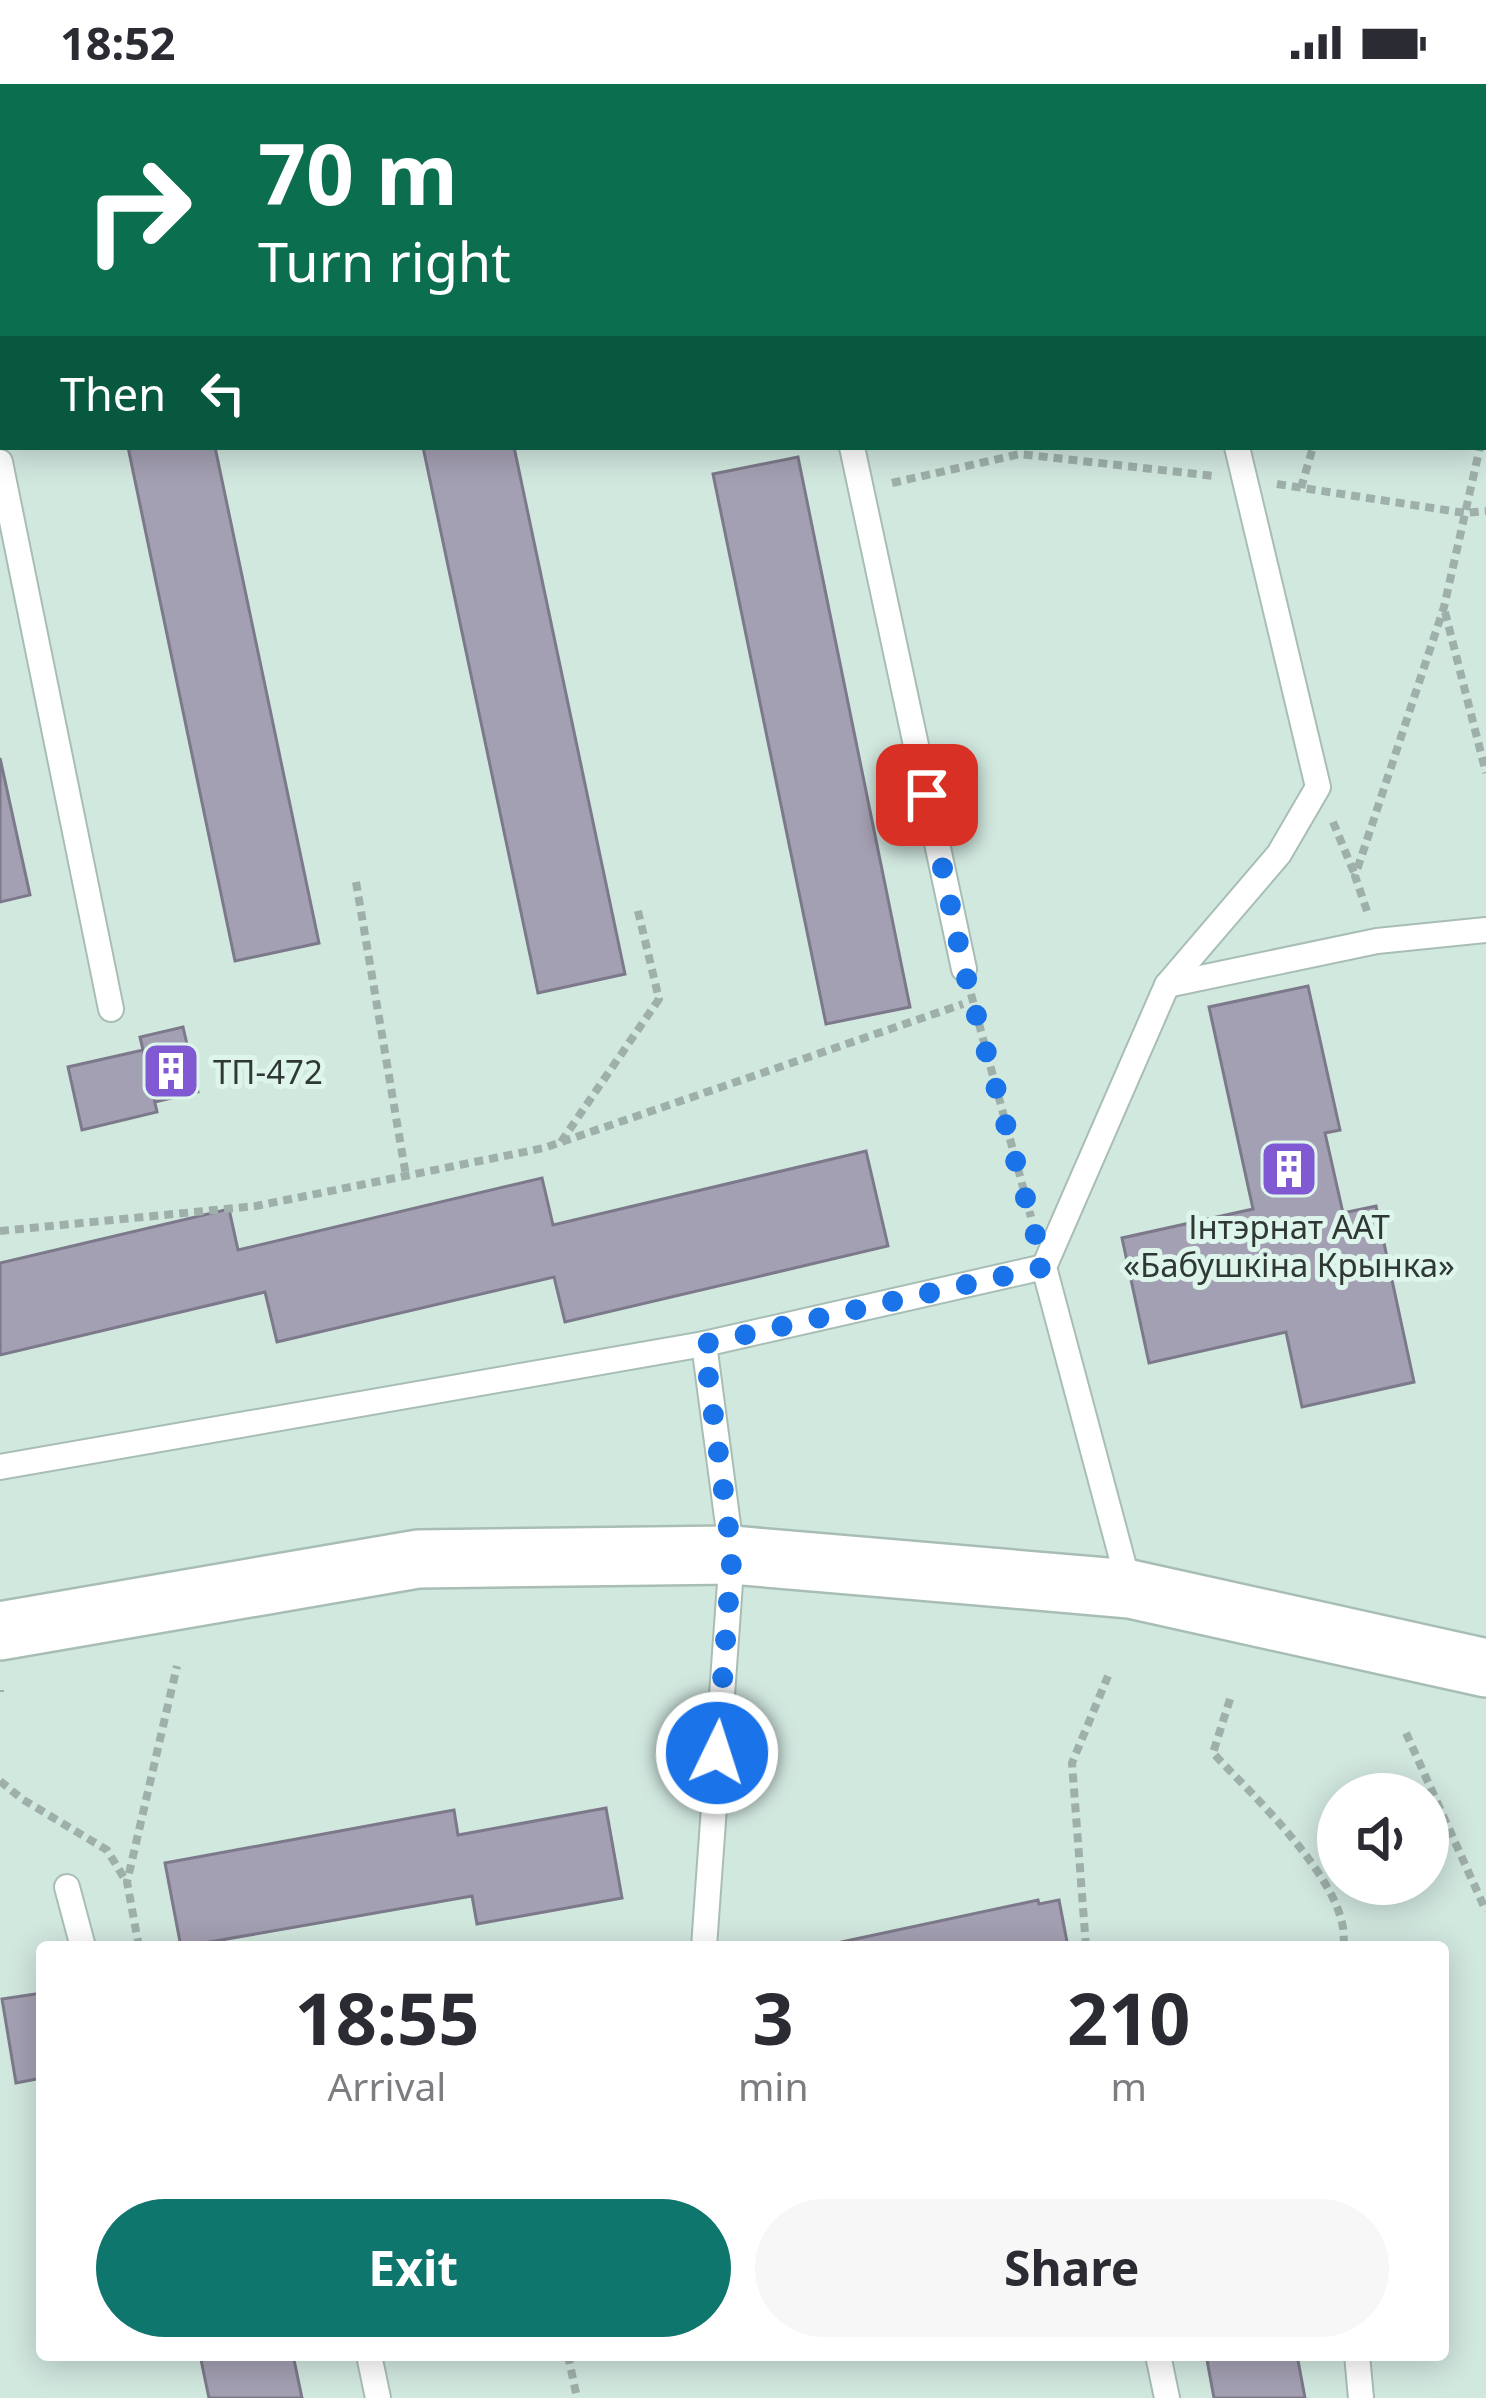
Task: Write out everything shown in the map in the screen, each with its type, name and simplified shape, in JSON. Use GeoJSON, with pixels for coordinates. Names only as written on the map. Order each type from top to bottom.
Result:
{"type":"FeatureCollection","features":[{"type":"Feature","properties":{"kind":"street"},"geometry":{"type":"LineString","coordinates":[[0,1630],[418,1559],[732,1555],[1130,1589],[1486,1668]]}},
{"type":"Feature","properties":{"kind":"lane"},"geometry":{"type":"LineString","coordinates":[[853,450],[964,969]]}},
{"type":"Feature","properties":{"kind":"lane"},"geometry":{"type":"LineString","coordinates":[[1130,1589],[1044,1267],[1167,985],[1279,854],[1318,787],[1238,450]]}},
{"type":"Feature","properties":{"kind":"lane"},"geometry":{"type":"LineString","coordinates":[[0,462],[111,1009]]}},
{"type":"Feature","properties":{"kind":"lane"},"geometry":{"type":"LineString","coordinates":[[1167,985],[1377,940],[1486,930]]}},
{"type":"Feature","properties":{"kind":"lane"},"geometry":{"type":"LineString","coordinates":[[0,1467],[704,1344],[1044,1267]]}},
{"type":"Feature","properties":{"kind":"lane"},"geometry":{"type":"LineString","coordinates":[[704,1344],[732,1555],[704,1941]]}},
{"type":"Feature","properties":{"kind":"lane"},"geometry":{"type":"LineString","coordinates":[[68,1887],[82,1941]]}},
{"type":"Feature","properties":{"kind":"lane"},"geometry":{"type":"LineString","coordinates":[[370,2361],[378,2398]]}},
{"type":"Feature","properties":{"kind":"lane"},"geometry":{"type":"LineString","coordinates":[[1159,2361],[1167,2398]]}},
{"type":"Feature","properties":{"kind":"lane"},"geometry":{"type":"LineString","coordinates":[[1358,2361],[1361,2398]]}},
{"type":"Feature","properties":{"kind":"path"},"geometry":{"type":"LineString","coordinates":[[1301,488],[1312,450]]}},
{"type":"Feature","properties":{"kind":"path"},"geometry":{"type":"LineString","coordinates":[[1355,876],[1444,607],[1479,450]]}},
{"type":"Feature","properties":{"kind":"path"},"geometry":{"type":"LineString","coordinates":[[861,490],[1020,454],[1245,479],[1466,513],[1486,511]]}},
{"type":"Feature","properties":{"kind":"path"},"geometry":{"type":"LineString","coordinates":[[1444,607],[1486,773]]}},
{"type":"Feature","properties":{"kind":"path"},"geometry":{"type":"LineString","coordinates":[[1318,787],[1377,940]]}},
{"type":"Feature","properties":{"kind":"path"},"geometry":{"type":"LineString","coordinates":[[356,882],[406,1176]]}},
{"type":"Feature","properties":{"kind":"path"},"geometry":{"type":"LineString","coordinates":[[561,1143],[659,999],[637,907]]}},
{"type":"Feature","properties":{"kind":"path"},"geometry":{"type":"LineString","coordinates":[[964,969],[1044,1267]]}},
{"type":"Feature","properties":{"kind":"path"},"geometry":{"type":"LineString","coordinates":[[0,1231],[256,1206],[561,1143],[973,1000]]}},
{"type":"Feature","properties":{"kind":"path"},"geometry":{"type":"LineString","coordinates":[[127,1882],[177,1666]]}},
{"type":"Feature","properties":{"kind":"path"},"geometry":{"type":"LineString","coordinates":[[1086,1941],[1072,1763],[1108,1676]]}},
{"type":"Feature","properties":{"kind":"path"},"geometry":{"type":"LineString","coordinates":[[1230,1699],[1213,1753],[1318,1868],[1346,1930],[1344,1941]]}},
{"type":"Feature","properties":{"kind":"path"},"geometry":{"type":"LineString","coordinates":[[1406,1733],[1486,1911]]}},
{"type":"Feature","properties":{"kind":"path"},"geometry":{"type":"LineString","coordinates":[[0,1780],[107,1850],[127,1882],[138,1941]]}},
{"type":"Feature","properties":{"kind":"path"},"geometry":{"type":"LineString","coordinates":[[569,2361],[577,2398]]}},
{"type":"Feature","properties":{"kind":"building"},"geometry":{"type":"Polygon","coordinates":[[[129,450],[216,450],[319,943],[235,961],[129,450]]]}},
{"type":"Feature","properties":{"kind":"building"},"geometry":{"type":"Polygon","coordinates":[[[424,450],[515,450],[625,974],[538,993],[424,450]]]}},
{"type":"Feature","properties":{"kind":"building"},"geometry":{"type":"Polygon","coordinates":[[[798,457],[910,1007],[826,1024],[713,474],[798,457]]]}},
{"type":"Feature","properties":{"kind":"building"},"geometry":{"type":"Polygon","coordinates":[[[0,758],[30,895],[0,902],[0,758]]]}},
{"type":"Feature","properties":{"kind":"building","name":"Інтэрнат ААТ «Бабушкіна Крынка»"},"geometry":{"type":"Polygon","coordinates":[[[1308,986],[1340,1130],[1325,1133],[1343,1213],[1376,1206],[1414,1382],[1302,1407],[1286,1332],[1149,1363],[1122,1238],[1253,1209],[1209,1007],[1308,986]]]}},
{"type":"Feature","properties":{"kind":"building","name":"ТП-472"},"geometry":{"type":"Polygon","coordinates":[[[183,1027],[198,1092],[155,1102],[140,1037],[183,1027]]]}},
{"type":"Feature","properties":{"kind":"building"},"geometry":{"type":"Polygon","coordinates":[[[143,1050],[157,1112],[82,1130],[68,1067],[143,1050]]]}},
{"type":"Feature","properties":{"kind":"building"},"geometry":{"type":"Polygon","coordinates":[[[866,1151],[888,1246],[565,1322],[554,1277],[277,1342],[265,1292],[0,1355],[0,1263],[229,1209],[238,1250],[542,1178],[553,1225],[866,1151]]]}},
{"type":"Feature","properties":{"kind":"building"},"geometry":{"type":"Polygon","coordinates":[[[606,1808],[622,1898],[477,1924],[472,1896],[215,1941],[180,1941],[165,1863],[454,1810],[458,1835],[606,1808]]]}},
{"type":"Feature","properties":{"kind":"building"},"geometry":{"type":"Polygon","coordinates":[[[1038,1900],[1039,1904],[1059,1900],[1067,1941],[846,1941],[1038,1900]]]}},
{"type":"Feature","properties":{"kind":"building"},"geometry":{"type":"Polygon","coordinates":[[[36,1994],[36,2079],[16,2083],[2,1999],[36,1994]]]}},
{"type":"Feature","properties":{"kind":"building"},"geometry":{"type":"Polygon","coordinates":[[[201,2361],[294,2361],[302,2398],[209,2398],[201,2361]]]}},
{"type":"Feature","properties":{"kind":"building"},"geometry":{"type":"Polygon","coordinates":[[[1207,2361],[1298,2361],[1305,2398],[1214,2398],[1207,2361]]]}},
{"type":"Feature","properties":{"kind":"place","name":"ТП-472"},"geometry":{"type":"Point","coordinates":[171,1071]}},
{"type":"Feature","properties":{"kind":"place","name":"Інтэрнат ААТ «Бабушкіна Крынка»"},"geometry":{"type":"Point","coordinates":[1289,1169]}},
{"type":"Feature","properties":{"kind":"route"},"geometry":{"type":"LineString","coordinates":[[717,1753],[732,1555],[704,1344],[1044,1267],[964,969],[927,795]]}}]}
